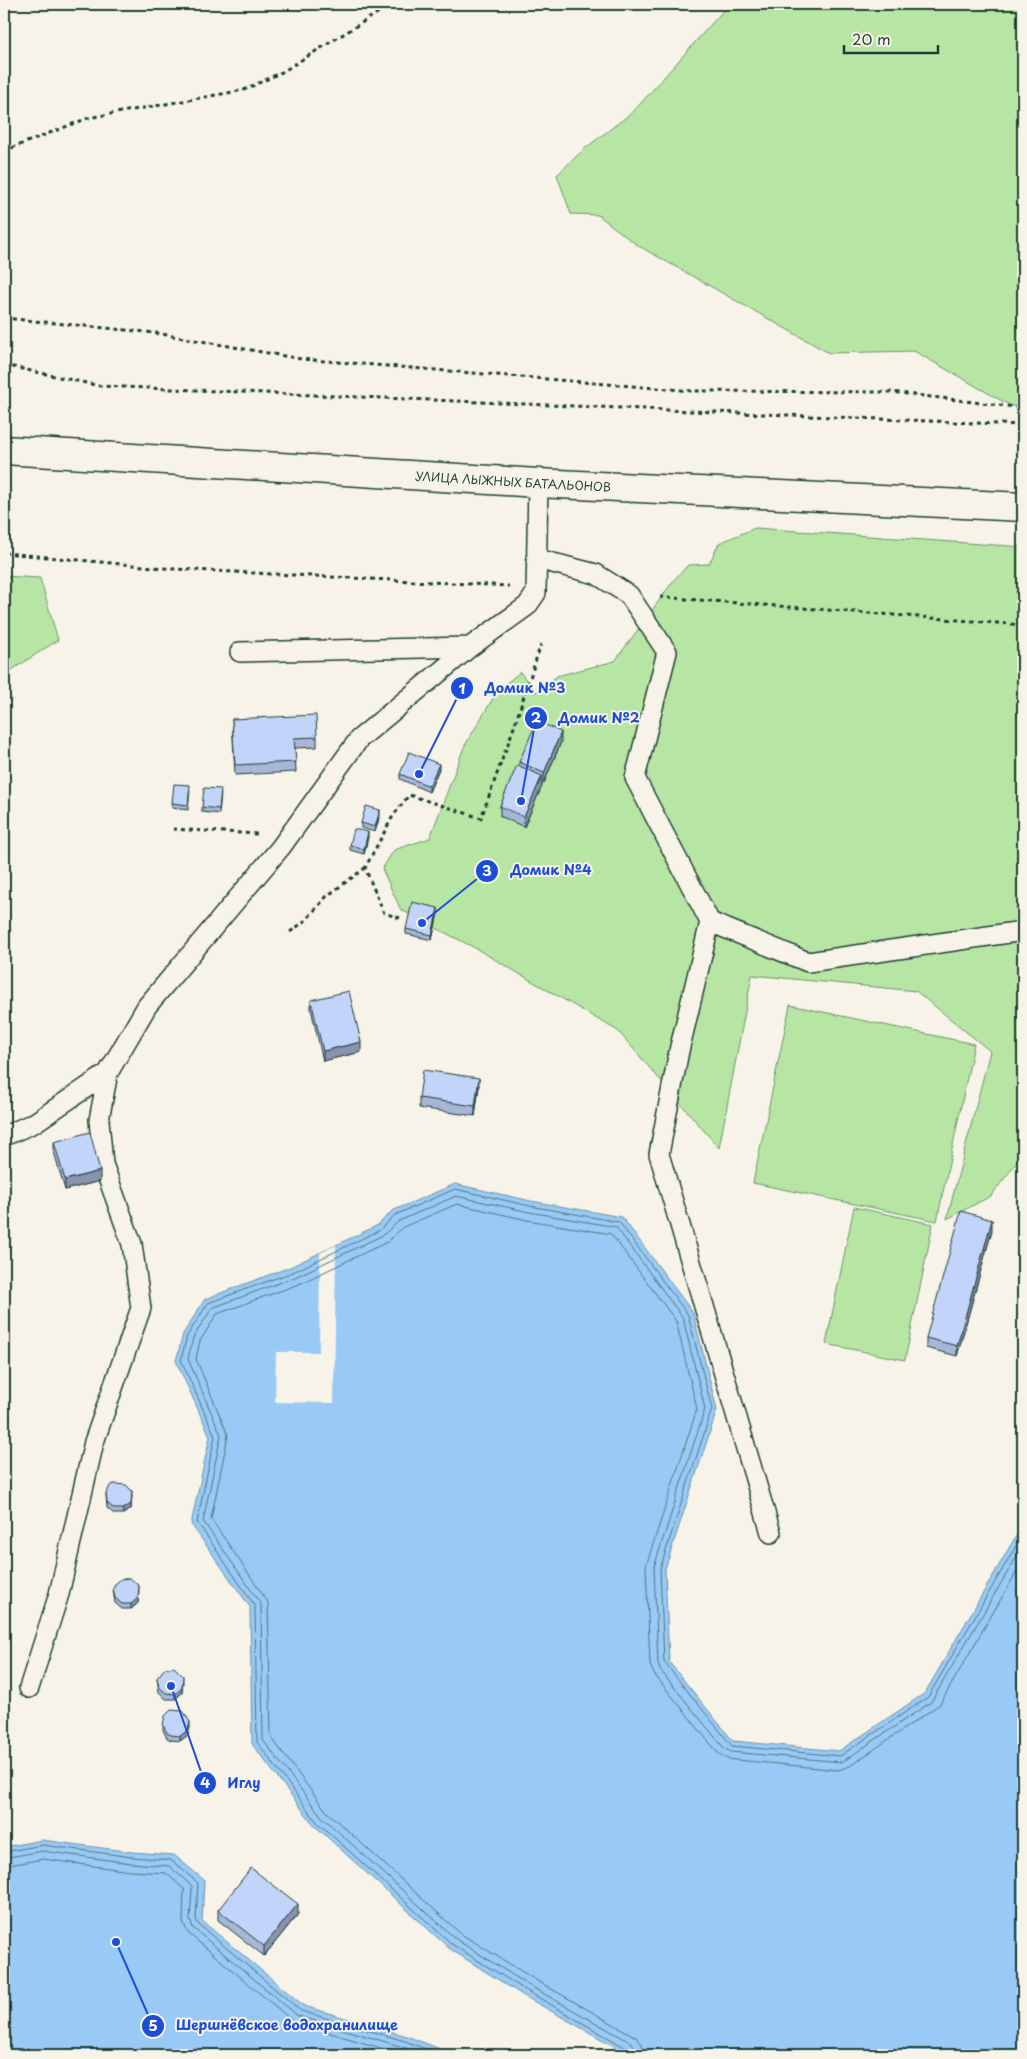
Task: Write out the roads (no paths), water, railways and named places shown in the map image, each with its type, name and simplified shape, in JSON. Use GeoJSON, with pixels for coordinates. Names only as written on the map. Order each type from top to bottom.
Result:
{"type":"FeatureCollection","features":[{"type":"Feature","properties":{"kind":"main road","name":"УЛИЦА ЛЫЖНЫХ БАТАЛЬОНОВ"},"geometry":{"type":"LineString","coordinates":[[4,450],[538,483],[1023,507]]}},
{"type":"Feature","properties":{"kind":"lane"},"geometry":{"type":"LineString","coordinates":[[29,1688],[59,1594],[94,1442],[141,1308],[132,1244],[103,1164],[99,1120],[108,1073],[147,1006],[288,836],[359,739],[470,647],[527,606],[536,593],[538,483]]}},
{"type":"Feature","properties":{"kind":"lane"},"geometry":{"type":"LineString","coordinates":[[537,560],[596,574],[629,595],[667,652],[635,778],[710,922],[808,962],[1023,931]]}},
{"type":"Feature","properties":{"kind":"lane"},"geometry":{"type":"LineString","coordinates":[[240,652],[470,647]]}},
{"type":"Feature","properties":{"kind":"lane"},"geometry":{"type":"LineString","coordinates":[[710,922],[679,1051],[659,1154],[771,1533]]}},
{"type":"Feature","properties":{"kind":"lane"},"geometry":{"type":"LineString","coordinates":[[4,1136],[34,1123],[108,1073]]}},
{"type":"Feature","properties":{"kind":"water"},"geometry":{"type":"Polygon","coordinates":[[[455,1184],[531,1201],[622,1217],[693,1313],[717,1410],[665,1569],[669,1662],[733,1741],[839,1751],[925,1693],[1023,1524],[1023,2055],[630,2055],[524,1996],[450,1949],[314,1825],[252,1744],[250,1607],[191,1524],[210,1436],[176,1361],[183,1334],[205,1299],[290,1267],[378,1225],[392,1211],[455,1184]]]}},
{"type":"Feature","properties":{"kind":"water"},"geometry":{"type":"Polygon","coordinates":[[[42,1840],[132,1852],[174,1855],[204,1880],[202,1921],[304,2006],[407,2036],[455,2055],[4,2055],[4,1847],[42,1840]]]}},
{"type":"Feature","properties":{"kind":"place","name":"Домик №3"},"geometry":{"type":"Point","coordinates":[419,774]}},
{"type":"Feature","properties":{"kind":"place","name":"Домик №2"},"geometry":{"type":"Point","coordinates":[521,801]}},
{"type":"Feature","properties":{"kind":"place","name":"Домик №4"},"geometry":{"type":"Point","coordinates":[422,923]}},
{"type":"Feature","properties":{"kind":"place","name":"Иглу"},"geometry":{"type":"Point","coordinates":[171,1686]}},
{"type":"Feature","properties":{"kind":"place","name":"Шершнёвское водохранилище"},"geometry":{"type":"Point","coordinates":[116,1942]}}]}
